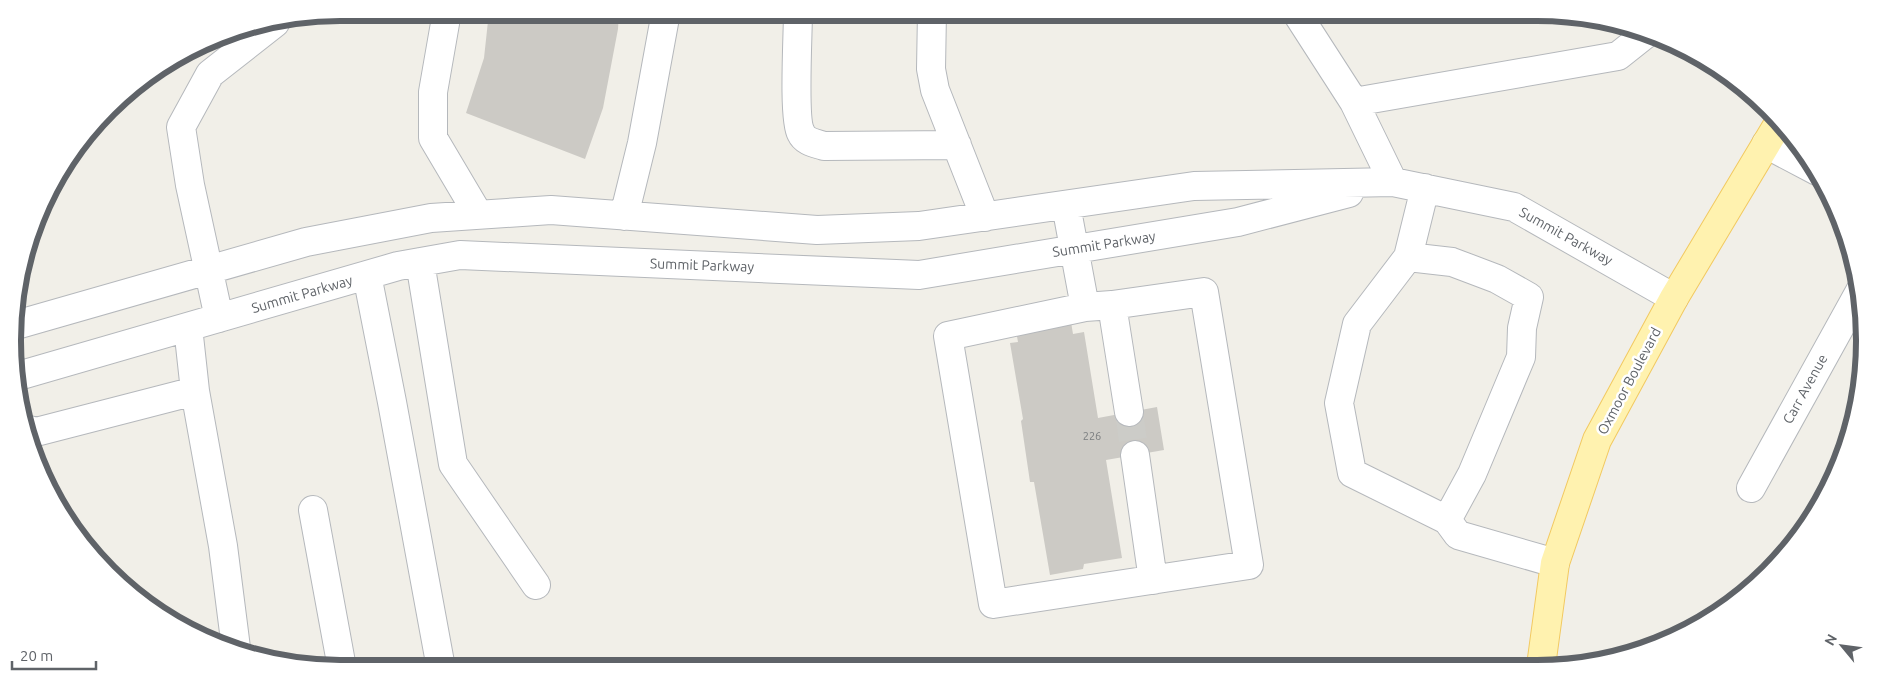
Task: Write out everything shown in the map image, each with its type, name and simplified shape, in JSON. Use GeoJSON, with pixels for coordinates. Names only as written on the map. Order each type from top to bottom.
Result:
{"type":"FeatureCollection","features":[{"type":"Feature","properties":{"kind":"main road","name":"Oxmoor Boulevard"},"geometry":{"type":"LineString","coordinates":[[1542,660],[1555,563],[1597,440],[1674,298],[1775,128]]}},
{"type":"Feature","properties":{"kind":"street"},"geometry":{"type":"LineString","coordinates":[[445,21],[433,92],[433,138],[478,214]]}},
{"type":"Feature","properties":{"kind":"street"},"geometry":{"type":"LineString","coordinates":[[624,216],[642,143],[664,21]]}},
{"type":"Feature","properties":{"kind":"street"},"geometry":{"type":"LineString","coordinates":[[798,21],[797,115],[800,133],[809,142],[824,146],[957,146]]}},
{"type":"Feature","properties":{"kind":"street"},"geometry":{"type":"LineString","coordinates":[[932,21],[931,69],[935,90],[985,216]]}},
{"type":"Feature","properties":{"kind":"street"},"geometry":{"type":"LineString","coordinates":[[1302,21],[1354,102],[1393,182]]}},
{"type":"Feature","properties":{"kind":"street"},"geometry":{"type":"LineString","coordinates":[[219,318],[190,185],[181,127],[210,74],[266,30]]}},
{"type":"Feature","properties":{"kind":"street"},"geometry":{"type":"LineString","coordinates":[[1354,102],[1618,56],[1640,38]]}},
{"type":"Feature","properties":{"kind":"street"},"geometry":{"type":"LineString","coordinates":[[1766,144],[1802,163]]}},
{"type":"Feature","properties":{"kind":"street","name":"Summit Parkway"},"geometry":{"type":"LineString","coordinates":[[22,324],[306,242],[431,218],[551,210],[817,230],[919,226],[1194,186],[1393,182],[1514,207],[1674,298]]}},
{"type":"Feature","properties":{"kind":"street","name":"Summit Parkway"},"geometry":{"type":"LineString","coordinates":[[23,374],[398,266],[460,255],[919,274],[1238,222],[1393,182]]}},
{"type":"Feature","properties":{"kind":"street"},"geometry":{"type":"LineString","coordinates":[[1425,188],[1408,258],[1357,324],[1339,403],[1352,472],[1447,520],[1458,535],[1555,563]]}},
{"type":"Feature","properties":{"kind":"street"},"geometry":{"type":"LineString","coordinates":[[1066,205],[1085,306]]}},
{"type":"Feature","properties":{"kind":"street"},"geometry":{"type":"LineString","coordinates":[[1408,258],[1452,262],[1497,279],[1529,297],[1522,328],[1521,356],[1472,474],[1447,520]]}},
{"type":"Feature","properties":{"kind":"street"},"geometry":{"type":"LineString","coordinates":[[420,262],[452,464],[536,585]]}},
{"type":"Feature","properties":{"kind":"street"},"geometry":{"type":"LineString","coordinates":[[367,275],[440,660]]}},
{"type":"Feature","properties":{"kind":"street"},"geometry":{"type":"LineString","coordinates":[[1204,292],[1249,565],[994,604],[948,336],[1085,306],[1112,305],[1204,292]]}},
{"type":"Feature","properties":{"kind":"street","name":"Carr Avenue"},"geometry":{"type":"LineString","coordinates":[[1751,488],[1853,303]]}},
{"type":"Feature","properties":{"kind":"street"},"geometry":{"type":"LineString","coordinates":[[1112,305],[1129,412]]}},
{"type":"Feature","properties":{"kind":"street"},"geometry":{"type":"LineString","coordinates":[[188,327],[194,391],[223,546],[235,642]]}},
{"type":"Feature","properties":{"kind":"street"},"geometry":{"type":"LineString","coordinates":[[35,432],[194,391]]}},
{"type":"Feature","properties":{"kind":"street"},"geometry":{"type":"LineString","coordinates":[[1135,456],[1153,580]]}},
{"type":"Feature","properties":{"kind":"street"},"geometry":{"type":"LineString","coordinates":[[313,510],[341,660]]}},
{"type":"Feature","properties":{"kind":"building"},"geometry":{"type":"Polygon","coordinates":[[[488,21],[618,21],[603,108],[585,159],[466,113],[484,58],[488,21]]]}},
{"type":"Feature","properties":{"kind":"building"},"geometry":{"type":"Polygon","coordinates":[[[1071,322],[1073,334],[1084,332],[1098,418],[1157,407],[1164,450],[1106,460],[1122,558],[1084,564],[1083,569],[1050,575],[1034,482],[1030,482],[1021,421],[1023,419],[1010,343],[1018,342],[1016,331],[1071,322]]]}},
{"type":"Feature","properties":{"kind":"tunnel"},"geometry":{"type":"LineString","coordinates":[[1129,412],[1135,455]]}}]}
